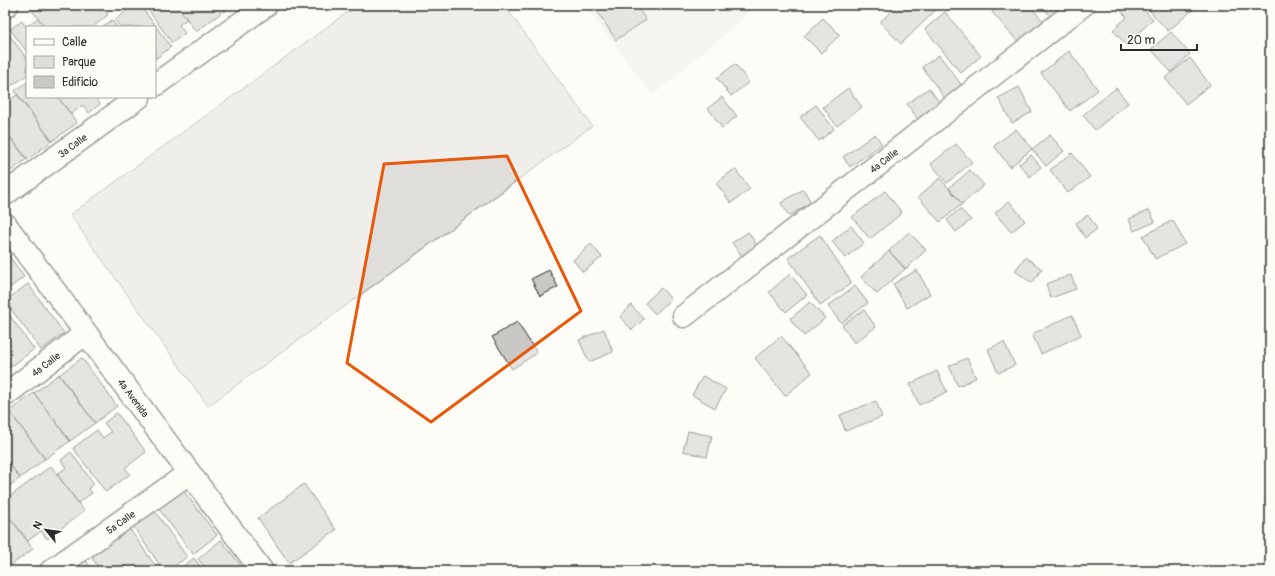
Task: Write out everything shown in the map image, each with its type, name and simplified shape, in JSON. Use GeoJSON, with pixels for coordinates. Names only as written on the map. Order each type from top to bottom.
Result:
{"type":"FeatureCollection","features":[{"type":"Feature","properties":{"kind":"street"},"geometry":{"type":"LineString","coordinates":[[156,84],[266,5]]}},
{"type":"Feature","properties":{"kind":"street","name":"4a Calle"},"geometry":{"type":"LineString","coordinates":[[684,316],[1083,5]]}},
{"type":"Feature","properties":{"kind":"street","name":"3a Calle"},"geometry":{"type":"LineString","coordinates":[[5,194],[138,98]]}},
{"type":"Feature","properties":{"kind":"street","name":"4a Avenida"},"geometry":{"type":"LineString","coordinates":[[5,224],[262,571]]}},
{"type":"Feature","properties":{"kind":"street","name":"4a Calle"},"geometry":{"type":"LineString","coordinates":[[5,395],[86,333]]}},
{"type":"Feature","properties":{"kind":"street","name":"5a Calle"},"geometry":{"type":"LineString","coordinates":[[51,571],[190,473]]}},
{"type":"Feature","properties":{"kind":"highlighted area"},"geometry":{"type":"Polygon","coordinates":[[[507,156],[581,311],[431,422],[347,363],[384,164],[507,156]]]}},
{"type":"Feature","properties":{"kind":"shaded area"},"geometry":{"type":"Polygon","coordinates":[[[584,5],[758,5],[653,95],[584,5]]]}},
{"type":"Feature","properties":{"kind":"green space"},"geometry":{"type":"Polygon","coordinates":[[[357,5],[504,5],[592,126],[208,406],[70,215],[357,5]]]}},
{"type":"Feature","properties":{"kind":"building"},"geometry":{"type":"Polygon","coordinates":[[[28,5],[101,5],[108,15],[94,26],[44,26],[28,5]]]}},
{"type":"Feature","properties":{"kind":"building"},"geometry":{"type":"Polygon","coordinates":[[[134,5],[140,5],[156,26],[119,26],[115,20],[134,5]]]}},
{"type":"Feature","properties":{"kind":"building"},"geometry":{"type":"Polygon","coordinates":[[[151,5],[177,5],[187,19],[179,25],[185,33],[172,43],[147,8],[151,5]]]}},
{"type":"Feature","properties":{"kind":"building"},"geometry":{"type":"Polygon","coordinates":[[[177,5],[215,5],[221,13],[196,32],[177,5]]]}},
{"type":"Feature","properties":{"kind":"building"},"geometry":{"type":"Polygon","coordinates":[[[219,5],[233,5],[224,12],[219,5]]]}},
{"type":"Feature","properties":{"kind":"building"},"geometry":{"type":"Polygon","coordinates":[[[593,5],[636,5],[646,20],[616,40],[593,5]]]}},
{"type":"Feature","properties":{"kind":"building"},"geometry":{"type":"Polygon","coordinates":[[[898,5],[940,6],[901,44],[880,22],[898,5]]]}},
{"type":"Feature","properties":{"kind":"building"},"geometry":{"type":"Polygon","coordinates":[[[1000,5],[1029,5],[1043,21],[1018,42],[992,12],[1000,5]]]}},
{"type":"Feature","properties":{"kind":"building"},"geometry":{"type":"Polygon","coordinates":[[[1041,5],[1072,5],[1054,20],[1041,5]]]}},
{"type":"Feature","properties":{"kind":"building"},"geometry":{"type":"Polygon","coordinates":[[[1127,5],[1139,5],[1153,19],[1126,45],[1113,30],[1127,17],[1121,11],[1127,5]]]}},
{"type":"Feature","properties":{"kind":"building"},"geometry":{"type":"Polygon","coordinates":[[[1155,5],[1193,5],[1195,8],[1168,31],[1149,10],[1155,5]]]}},
{"type":"Feature","properties":{"kind":"building"},"geometry":{"type":"Polygon","coordinates":[[[945,12],[981,56],[961,73],[925,29],[945,12]]]}},
{"type":"Feature","properties":{"kind":"building"},"geometry":{"type":"Polygon","coordinates":[[[38,18],[44,26],[27,26],[38,18]]]}},
{"type":"Feature","properties":{"kind":"building"},"geometry":{"type":"Polygon","coordinates":[[[823,18],[840,35],[821,53],[804,36],[823,18]]]}},
{"type":"Feature","properties":{"kind":"building"},"geometry":{"type":"Polygon","coordinates":[[[112,20],[116,26],[103,26],[112,20]]]}},
{"type":"Feature","properties":{"kind":"building"},"geometry":{"type":"Polygon","coordinates":[[[22,21],[26,27],[26,51],[10,29],[22,21]]]}},
{"type":"Feature","properties":{"kind":"building"},"geometry":{"type":"Polygon","coordinates":[[[156,27],[171,47],[156,58],[156,27]]]}},
{"type":"Feature","properties":{"kind":"building"},"geometry":{"type":"Polygon","coordinates":[[[7,32],[26,58],[26,76],[13,85],[5,75],[5,33],[7,32]]]}},
{"type":"Feature","properties":{"kind":"building"},"geometry":{"type":"Polygon","coordinates":[[[1171,32],[1190,54],[1171,72],[1151,49],[1171,32]]]}},
{"type":"Feature","properties":{"kind":"building"},"geometry":{"type":"Polygon","coordinates":[[[1069,51],[1098,90],[1070,111],[1041,73],[1069,51]]]}},
{"type":"Feature","properties":{"kind":"building"},"geometry":{"type":"Polygon","coordinates":[[[939,55],[963,87],[946,100],[922,67],[939,55]]]}},
{"type":"Feature","properties":{"kind":"building"},"geometry":{"type":"Polygon","coordinates":[[[1190,58],[1210,85],[1186,104],[1165,78],[1190,58]]]}},
{"type":"Feature","properties":{"kind":"building"},"geometry":{"type":"Polygon","coordinates":[[[735,64],[749,82],[731,96],[717,78],[735,64]]]}},
{"type":"Feature","properties":{"kind":"building"},"geometry":{"type":"Polygon","coordinates":[[[5,80],[11,88],[5,93],[5,80]]]}},
{"type":"Feature","properties":{"kind":"building"},"geometry":{"type":"Polygon","coordinates":[[[26,83],[26,98],[59,98],[77,123],[52,141],[15,91],[26,83]]]}},
{"type":"Feature","properties":{"kind":"building"},"geometry":{"type":"Polygon","coordinates":[[[1019,87],[1032,112],[1012,123],[998,98],[1019,87]]]}},
{"type":"Feature","properties":{"kind":"building"},"geometry":{"type":"Polygon","coordinates":[[[848,88],[862,107],[837,126],[823,107],[848,88]]]}},
{"type":"Feature","properties":{"kind":"building"},"geometry":{"type":"Polygon","coordinates":[[[929,88],[941,105],[919,121],[907,104],[929,88]]]}},
{"type":"Feature","properties":{"kind":"building"},"geometry":{"type":"Polygon","coordinates":[[[1116,88],[1128,103],[1095,130],[1083,115],[1116,88]]]}},
{"type":"Feature","properties":{"kind":"building"},"geometry":{"type":"Polygon","coordinates":[[[17,95],[52,141],[27,160],[5,130],[5,103],[17,95]]]}},
{"type":"Feature","properties":{"kind":"building"},"geometry":{"type":"Polygon","coordinates":[[[722,97],[737,116],[722,128],[708,108],[722,97]]]}},
{"type":"Feature","properties":{"kind":"building"},"geometry":{"type":"Polygon","coordinates":[[[59,98],[96,98],[100,104],[89,113],[83,105],[71,114],[59,98]]]}},
{"type":"Feature","properties":{"kind":"building"},"geometry":{"type":"Polygon","coordinates":[[[816,105],[834,129],[819,141],[800,117],[816,105]]]}},
{"type":"Feature","properties":{"kind":"building"},"geometry":{"type":"Polygon","coordinates":[[[1016,129],[1032,149],[1010,167],[994,146],[1016,129]]]}},
{"type":"Feature","properties":{"kind":"building"},"geometry":{"type":"Polygon","coordinates":[[[5,130],[27,159],[5,175],[5,130]]]}},
{"type":"Feature","properties":{"kind":"building"},"geometry":{"type":"Polygon","coordinates":[[[875,134],[882,144],[850,167],[843,157],[875,134]]]}},
{"type":"Feature","properties":{"kind":"building"},"geometry":{"type":"Polygon","coordinates":[[[1050,135],[1064,151],[1046,166],[1032,149],[1050,135]]]}},
{"type":"Feature","properties":{"kind":"building"},"geometry":{"type":"Polygon","coordinates":[[[956,144],[972,162],[947,183],[931,164],[956,144]]]}},
{"type":"Feature","properties":{"kind":"building"},"geometry":{"type":"Polygon","coordinates":[[[1072,153],[1090,177],[1068,193],[1050,170],[1072,153]]]}},
{"type":"Feature","properties":{"kind":"building"},"geometry":{"type":"Polygon","coordinates":[[[1031,155],[1041,167],[1030,177],[1019,164],[1031,155]]]}},
{"type":"Feature","properties":{"kind":"building"},"geometry":{"type":"Polygon","coordinates":[[[735,169],[750,189],[731,203],[716,183],[735,169]]]}},
{"type":"Feature","properties":{"kind":"building"},"geometry":{"type":"Polygon","coordinates":[[[970,170],[984,185],[962,204],[949,188],[970,170]]]}},
{"type":"Feature","properties":{"kind":"building"},"geometry":{"type":"Polygon","coordinates":[[[940,178],[962,204],[940,222],[918,197],[940,178]]]}},
{"type":"Feature","properties":{"kind":"building"},"geometry":{"type":"Polygon","coordinates":[[[803,189],[811,202],[789,216],[781,203],[803,189]]]}},
{"type":"Feature","properties":{"kind":"building"},"geometry":{"type":"Polygon","coordinates":[[[885,191],[902,213],[870,239],[852,217],[885,191]]]}},
{"type":"Feature","properties":{"kind":"building"},"geometry":{"type":"Polygon","coordinates":[[[1009,201],[1025,221],[1011,232],[995,213],[1009,201]]]}},
{"type":"Feature","properties":{"kind":"building"},"geometry":{"type":"Polygon","coordinates":[[[960,209],[971,220],[956,232],[947,220],[960,209]]]}},
{"type":"Feature","properties":{"kind":"building"},"geometry":{"type":"Polygon","coordinates":[[[1149,210],[1155,222],[1134,231],[1129,219],[1149,210]]]}},
{"type":"Feature","properties":{"kind":"building"},"geometry":{"type":"Polygon","coordinates":[[[1088,215],[1097,229],[1085,238],[1076,223],[1088,215]]]}},
{"type":"Feature","properties":{"kind":"building"},"geometry":{"type":"Polygon","coordinates":[[[1173,220],[1185,244],[1155,259],[1143,236],[1173,220]]]}},
{"type":"Feature","properties":{"kind":"building"},"geometry":{"type":"Polygon","coordinates":[[[851,226],[864,243],[845,258],[832,241],[851,226]]]}},
{"type":"Feature","properties":{"kind":"building"},"geometry":{"type":"Polygon","coordinates":[[[748,232],[757,245],[742,256],[732,243],[748,232]]]}},
{"type":"Feature","properties":{"kind":"building"},"geometry":{"type":"Polygon","coordinates":[[[909,232],[926,250],[906,269],[889,251],[909,232]]]}},
{"type":"Feature","properties":{"kind":"building"},"geometry":{"type":"Polygon","coordinates":[[[820,235],[852,283],[820,305],[788,258],[820,235]]]}},
{"type":"Feature","properties":{"kind":"building"},"geometry":{"type":"Polygon","coordinates":[[[591,244],[602,257],[583,272],[573,260],[591,244]]]}},
{"type":"Feature","properties":{"kind":"building"},"geometry":{"type":"Polygon","coordinates":[[[5,250],[24,277],[5,291],[5,250]]]}},
{"type":"Feature","properties":{"kind":"building"},"geometry":{"type":"Polygon","coordinates":[[[889,251],[905,269],[877,294],[861,277],[889,251]]]}},
{"type":"Feature","properties":{"kind":"building"},"geometry":{"type":"Polygon","coordinates":[[[1025,257],[1042,269],[1032,283],[1015,271],[1025,257]]]}},
{"type":"Feature","properties":{"kind":"building"},"geometry":{"type":"Polygon","coordinates":[[[549,270],[558,287],[540,296],[531,279],[549,270]]]}},
{"type":"Feature","properties":{"kind":"building"},"geometry":{"type":"Polygon","coordinates":[[[917,270],[930,294],[907,308],[893,284],[917,270]]]}},
{"type":"Feature","properties":{"kind":"building"},"geometry":{"type":"Polygon","coordinates":[[[790,274],[807,295],[786,312],[769,292],[790,274]]]}},
{"type":"Feature","properties":{"kind":"building"},"geometry":{"type":"Polygon","coordinates":[[[1071,275],[1076,289],[1051,298],[1046,284],[1071,275]]]}},
{"type":"Feature","properties":{"kind":"building"},"geometry":{"type":"Polygon","coordinates":[[[28,284],[64,333],[41,350],[5,301],[28,284]]]}},
{"type":"Feature","properties":{"kind":"building"},"geometry":{"type":"Polygon","coordinates":[[[855,286],[868,303],[841,323],[828,306],[855,286]]]}},
{"type":"Feature","properties":{"kind":"building"},"geometry":{"type":"Polygon","coordinates":[[[661,288],[671,299],[655,314],[645,303],[661,288]]]}},
{"type":"Feature","properties":{"kind":"building"},"geometry":{"type":"Polygon","coordinates":[[[810,302],[825,318],[804,336],[790,319],[810,302]]]}},
{"type":"Feature","properties":{"kind":"building"},"geometry":{"type":"Polygon","coordinates":[[[631,305],[644,319],[632,330],[620,317],[631,305]]]}},
{"type":"Feature","properties":{"kind":"building"},"geometry":{"type":"Polygon","coordinates":[[[5,309],[34,349],[12,366],[5,356],[5,309]]]}},
{"type":"Feature","properties":{"kind":"building"},"geometry":{"type":"Polygon","coordinates":[[[864,310],[876,327],[854,343],[842,325],[864,310]]]}},
{"type":"Feature","properties":{"kind":"building"},"geometry":{"type":"Polygon","coordinates":[[[1072,315],[1081,335],[1041,354],[1032,334],[1072,315]]]}},
{"type":"Feature","properties":{"kind":"building"},"geometry":{"type":"Polygon","coordinates":[[[517,322],[537,353],[512,369],[492,337],[517,322]]]}},
{"type":"Feature","properties":{"kind":"building"},"geometry":{"type":"Polygon","coordinates":[[[604,329],[613,352],[589,362],[579,340],[604,329]]]}},
{"type":"Feature","properties":{"kind":"building"},"geometry":{"type":"Polygon","coordinates":[[[781,336],[812,373],[785,396],[755,358],[781,336]]]}},
{"type":"Feature","properties":{"kind":"building"},"geometry":{"type":"Polygon","coordinates":[[[1004,342],[1015,365],[998,373],[988,349],[1004,342]]]}},
{"type":"Feature","properties":{"kind":"building"},"geometry":{"type":"Polygon","coordinates":[[[5,356],[12,366],[5,371],[5,356]]]}},
{"type":"Feature","properties":{"kind":"building"},"geometry":{"type":"Polygon","coordinates":[[[82,358],[117,406],[95,423],[59,375],[82,358]]]}},
{"type":"Feature","properties":{"kind":"building"},"geometry":{"type":"Polygon","coordinates":[[[967,358],[976,378],[958,386],[949,366],[967,358]]]}},
{"type":"Feature","properties":{"kind":"building"},"geometry":{"type":"Polygon","coordinates":[[[937,371],[947,392],[919,405],[910,384],[937,371]]]}},
{"type":"Feature","properties":{"kind":"building"},"geometry":{"type":"Polygon","coordinates":[[[59,374],[95,423],[70,441],[34,393],[59,374]]]}},
{"type":"Feature","properties":{"kind":"building"},"geometry":{"type":"Polygon","coordinates":[[[703,376],[726,389],[715,408],[692,395],[703,376]]]}},
{"type":"Feature","properties":{"kind":"building"},"geometry":{"type":"Polygon","coordinates":[[[34,393],[70,441],[45,459],[9,411],[34,393]]]}},
{"type":"Feature","properties":{"kind":"building"},"geometry":{"type":"Polygon","coordinates":[[[876,401],[882,417],[845,431],[840,415],[876,401]]]}},
{"type":"Feature","properties":{"kind":"building"},"geometry":{"type":"Polygon","coordinates":[[[9,411],[45,459],[20,478],[5,458],[5,415],[9,411]]]}},
{"type":"Feature","properties":{"kind":"building"},"geometry":{"type":"Polygon","coordinates":[[[117,413],[146,452],[125,468],[130,474],[106,492],[73,448],[97,430],[103,438],[111,432],[104,423],[117,413]]]}},
{"type":"Feature","properties":{"kind":"building"},"geometry":{"type":"Polygon","coordinates":[[[688,431],[712,436],[707,457],[683,451],[688,431]]]}},
{"type":"Feature","properties":{"kind":"building"},"geometry":{"type":"Polygon","coordinates":[[[71,452],[94,484],[88,488],[92,493],[78,503],[57,474],[66,468],[61,460],[71,452]]]}},
{"type":"Feature","properties":{"kind":"building"},"geometry":{"type":"Polygon","coordinates":[[[5,458],[20,478],[6,489],[5,488],[5,458]]]}},
{"type":"Feature","properties":{"kind":"building"},"geometry":{"type":"Polygon","coordinates":[[[51,466],[84,511],[47,539],[41,531],[28,541],[5,511],[5,500],[51,466]]]}},
{"type":"Feature","properties":{"kind":"building"},"geometry":{"type":"Polygon","coordinates":[[[304,484],[336,530],[289,563],[258,518],[304,484]]]}},
{"type":"Feature","properties":{"kind":"building"},"geometry":{"type":"Polygon","coordinates":[[[182,489],[217,535],[193,554],[158,508],[182,489]]]}},
{"type":"Feature","properties":{"kind":"building"},"geometry":{"type":"Polygon","coordinates":[[[152,507],[187,557],[167,571],[164,571],[130,522],[152,507]]]}},
{"type":"Feature","properties":{"kind":"building"},"geometry":{"type":"Polygon","coordinates":[[[5,511],[33,549],[10,566],[5,560],[5,511]]]}},
{"type":"Feature","properties":{"kind":"building"},"geometry":{"type":"Polygon","coordinates":[[[129,528],[159,571],[101,571],[90,555],[129,528]]]}},
{"type":"Feature","properties":{"kind":"building"},"geometry":{"type":"Polygon","coordinates":[[[221,540],[245,571],[208,571],[198,559],[221,540]]]}},
{"type":"Feature","properties":{"kind":"building"},"geometry":{"type":"Polygon","coordinates":[[[194,558],[204,571],[177,571],[194,558]]]}},
{"type":"Feature","properties":{"kind":"building"},"geometry":{"type":"Polygon","coordinates":[[[85,559],[93,571],[67,571],[85,559]]]}}]}
